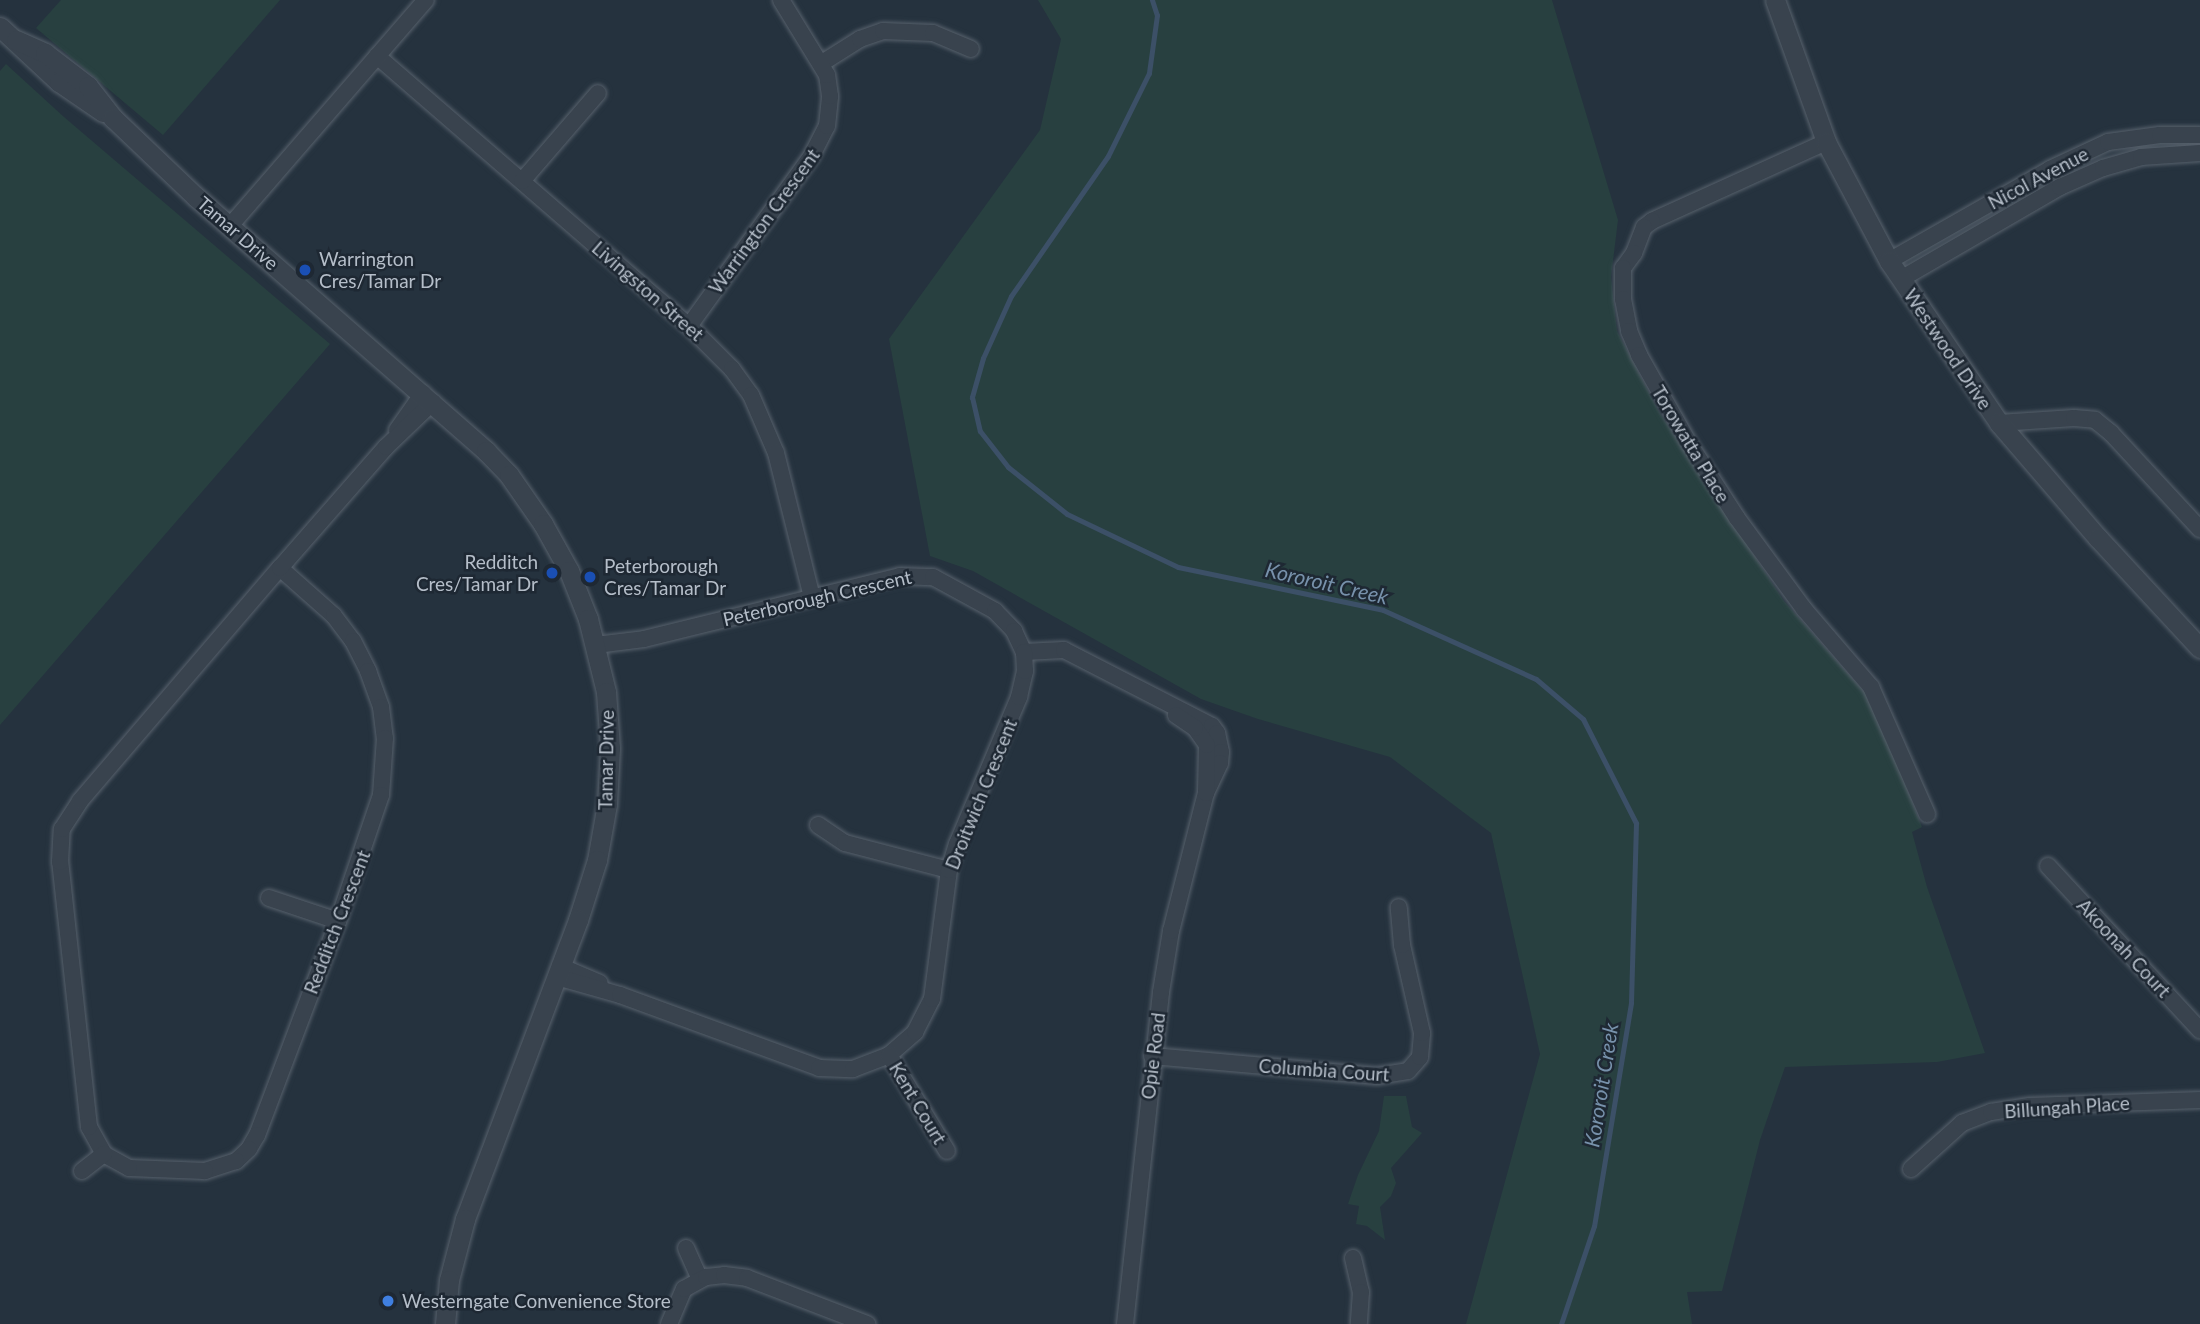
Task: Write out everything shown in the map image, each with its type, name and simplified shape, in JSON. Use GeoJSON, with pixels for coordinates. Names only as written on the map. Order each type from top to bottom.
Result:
{"type":"FeatureCollection","features":[{"type":"Feature","properties":{"kind":"street"},"geometry":{"type":"LineString","coordinates":[[230,226],[426,0]]}},
{"type":"Feature","properties":{"kind":"street","name":"Warrington Crescent"},"geometry":{"type":"LineString","coordinates":[[689,326],[821,141],[827,126],[830,96],[822,63],[781,0]]}},
{"type":"Feature","properties":{"kind":"street","name":"Westwood Drive"},"geometry":{"type":"LineString","coordinates":[[1775,0],[1826,142],[1900,279],[1999,423],[2098,538],[2200,648]]}},
{"type":"Feature","properties":{"kind":"street","name":"Tamar Drive"},"geometry":{"type":"LineString","coordinates":[[0,27],[80,99],[113,118],[230,226],[486,451],[527,498],[569,571],[597,650],[606,692],[610,748],[607,804],[597,860],[559,971],[465,1219],[449,1280],[445,1324]]}},
{"type":"Feature","properties":{"kind":"street"},"geometry":{"type":"LineString","coordinates":[[822,63],[860,39],[883,31],[933,33],[971,50]]}},
{"type":"Feature","properties":{"kind":"street","name":"Livingston Street"},"geometry":{"type":"LineString","coordinates":[[377,56],[689,326],[732,369],[765,423],[785,485],[813,597]]}},
{"type":"Feature","properties":{"kind":"street"},"geometry":{"type":"LineString","coordinates":[[522,181],[598,93]]}},
{"type":"Feature","properties":{"kind":"street","name":"Nicol Avenue"},"geometry":{"type":"LineString","coordinates":[[1889,261],[2050,169],[2108,142],[2160,135],[2200,135]]}},
{"type":"Feature","properties":{"kind":"street","name":"Torowatta Place"},"geometry":{"type":"LineString","coordinates":[[1826,142],[1644,227],[1634,253],[1623,268],[1623,299],[1629,331],[1639,355],[1683,434],[1737,518],[1804,609],[1871,687],[1927,814]]}},
{"type":"Feature","properties":{"kind":"street","name":"Nicol Avenue"},"geometry":{"type":"LineString","coordinates":[[1900,279],[2060,187],[2104,168],[2141,158],[2200,153]]}},
{"type":"Feature","properties":{"kind":"street"},"geometry":{"type":"LineString","coordinates":[[82,1171],[104,1154],[95,1142],[86,1112],[61,862],[62,829],[80,801],[428,398]]}},
{"type":"Feature","properties":{"kind":"street"},"geometry":{"type":"LineString","coordinates":[[1999,423],[2074,418],[2095,420],[2111,433],[2200,529]]}},
{"type":"Feature","properties":{"kind":"street","name":"Redditch Crescent"},"geometry":{"type":"LineString","coordinates":[[104,1154],[115,1162],[138,1169],[205,1171],[236,1161],[248,1149],[257,1135],[338,921],[382,794],[385,738],[380,707],[368,671],[353,641],[314,595],[280,568]]}},
{"type":"Feature","properties":{"kind":"street","name":"Peterborough Crescent"},"geometry":{"type":"LineString","coordinates":[[597,650],[629,647],[644,639],[900,576],[933,577],[995,611],[1014,631],[1024,653]]}},
{"type":"Feature","properties":{"kind":"street","name":"Opie Road"},"geometry":{"type":"LineString","coordinates":[[1024,653],[1064,650],[1158,699],[1214,744],[1206,793],[1171,931],[1152,1056],[1125,1324]]}},
{"type":"Feature","properties":{"kind":"street","name":"Droitwich Crescent"},"geometry":{"type":"LineString","coordinates":[[559,971],[819,1068],[853,1069],[889,1055],[915,1032],[932,999],[949,870],[957,844],[1019,697],[1025,671],[1024,653]]}},
{"type":"Feature","properties":{"kind":"street"},"geometry":{"type":"LineString","coordinates":[[818,825],[845,843],[949,870]]}},
{"type":"Feature","properties":{"kind":"street","name":"Akoonah Court"},"geometry":{"type":"LineString","coordinates":[[2048,866],[2200,1030]]}},
{"type":"Feature","properties":{"kind":"street"},"geometry":{"type":"LineString","coordinates":[[269,898],[338,921]]}},
{"type":"Feature","properties":{"kind":"street","name":"Columbia Court"},"geometry":{"type":"LineString","coordinates":[[1152,1056],[1377,1076],[1408,1070],[1420,1057],[1422,1033],[1402,945],[1399,906]]}},
{"type":"Feature","properties":{"kind":"street","name":"Kent Court"},"geometry":{"type":"LineString","coordinates":[[889,1055],[947,1152]]}},
{"type":"Feature","properties":{"kind":"street","name":"Billungah Place"},"geometry":{"type":"LineString","coordinates":[[1911,1169],[1962,1123],[1992,1112],[2030,1106],[2200,1100]]}},
{"type":"Feature","properties":{"kind":"street"},"geometry":{"type":"LineString","coordinates":[[686,1248],[700,1279]]}},
{"type":"Feature","properties":{"kind":"street"},"geometry":{"type":"LineString","coordinates":[[1353,1258],[1361,1292],[1359,1324]]}},
{"type":"Feature","properties":{"kind":"street"},"geometry":{"type":"LineString","coordinates":[[669,1324],[676,1301],[684,1289],[700,1279],[724,1275],[747,1278],[867,1324]]}},
{"type":"Feature","properties":{"kind":"green space"},"geometry":{"type":"Polygon","coordinates":[[[61,0],[280,0],[163,135],[36,28],[61,0]]]}},
{"type":"Feature","properties":{"kind":"green space"},"geometry":{"type":"Polygon","coordinates":[[[1038,0],[1552,0],[1618,220],[1611,277],[1617,331],[1659,412],[1784,601],[1872,701],[1922,827],[1912,832],[1927,887],[1985,1053],[1937,1062],[1785,1067],[1760,1140],[1722,1291],[1687,1292],[1692,1324],[1466,1324],[1540,1054],[1491,833],[1390,757],[1258,719],[1201,699],[973,571],[930,556],[889,339],[1040,130],[1061,39],[1038,0]]]}},
{"type":"Feature","properties":{"kind":"green space"},"geometry":{"type":"Polygon","coordinates":[[[6,64],[64,117],[330,344],[0,725],[0,71],[6,64]]]}},
{"type":"Feature","properties":{"kind":"green space"},"geometry":{"type":"Polygon","coordinates":[[[1384,1096],[1406,1096],[1412,1127],[1422,1133],[1391,1168],[1396,1183],[1391,1196],[1380,1207],[1385,1240],[1367,1226],[1356,1224],[1359,1206],[1348,1204],[1358,1175],[1379,1131],[1384,1096]]]}},
{"type":"Feature","properties":{"kind":"waterway","name":"Kororoit Creek"},"geometry":{"type":"LineString","coordinates":[[1152,0],[1157,15],[1149,73],[1108,156],[1011,296],[983,358],[972,397],[980,431],[1008,467],[1067,514],[1178,567],[1383,610],[1536,679],[1583,719],[1636,823],[1631,1003],[1594,1226],[1561,1324]]}},
{"type":"Feature","properties":{"kind":"place","name":"Warrington Cres/Tamar Dr"},"geometry":{"type":"Point","coordinates":[305,270]}},
{"type":"Feature","properties":{"kind":"place","name":"Redditch Cres/Tamar Dr"},"geometry":{"type":"Point","coordinates":[552,573]}},
{"type":"Feature","properties":{"kind":"place","name":"Peterborough Cres/Tamar Dr"},"geometry":{"type":"Point","coordinates":[590,577]}},
{"type":"Feature","properties":{"kind":"place","name":"Westerngate Convenience Store"},"geometry":{"type":"Point","coordinates":[388,1301]}}]}
